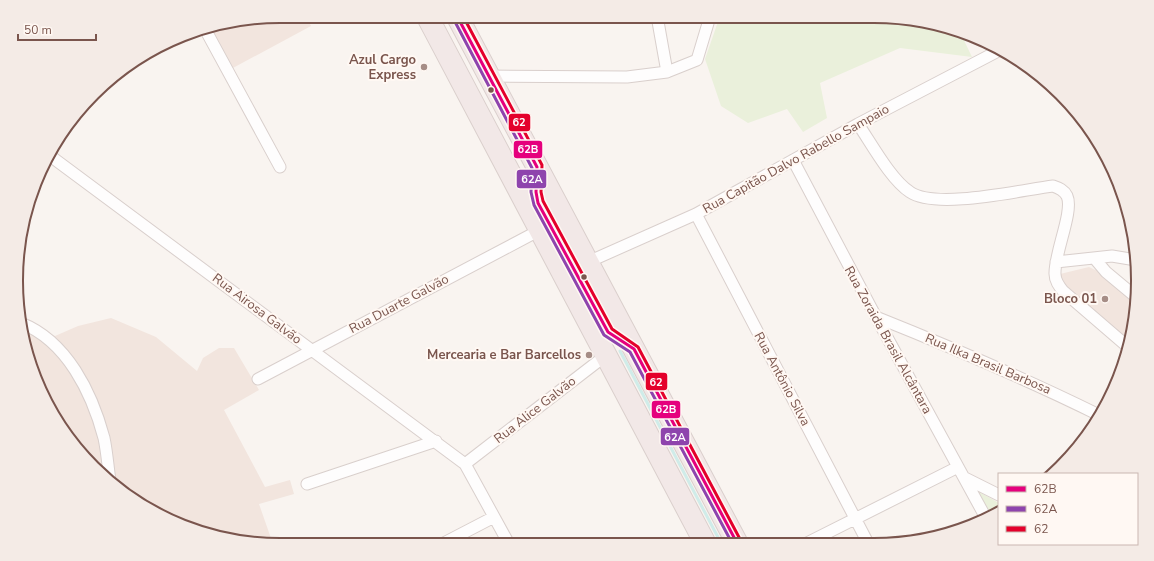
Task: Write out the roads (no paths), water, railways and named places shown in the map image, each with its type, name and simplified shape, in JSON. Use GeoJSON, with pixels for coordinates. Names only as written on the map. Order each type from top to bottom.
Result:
{"type":"FeatureCollection","features":[{"type":"Feature","properties":{"kind":"highway"},"geometry":{"type":"LineString","coordinates":[[431,23],[702,538]]}},
{"type":"Feature","properties":{"kind":"highway"},"geometry":{"type":"LineString","coordinates":[[461,23],[734,538]]}},
{"type":"Feature","properties":{"kind":"street"},"geometry":{"type":"LineString","coordinates":[[658,23],[667,72]]}},
{"type":"Feature","properties":{"kind":"street"},"geometry":{"type":"LineString","coordinates":[[489,76],[627,77],[667,72],[698,60],[708,23]]}},
{"type":"Feature","properties":{"kind":"street"},"geometry":{"type":"LineString","coordinates":[[208,34],[280,167]]}},
{"type":"Feature","properties":{"kind":"street","name":"Rua Capitão Dalvo Rabello Sampaio"},"geometry":{"type":"LineString","coordinates":[[588,262],[696,214],[858,124],[994,53]]}},
{"type":"Feature","properties":{"kind":"street"},"geometry":{"type":"LineString","coordinates":[[858,124],[897,180],[911,193],[926,197],[951,200],[1053,186],[1061,188],[1067,195],[1070,205],[1056,262],[1055,275],[1063,291],[1123,343]]}},
{"type":"Feature","properties":{"kind":"street","name":"Rua Airosa Galvão"},"geometry":{"type":"LineString","coordinates":[[54,159],[465,464]]}},
{"type":"Feature","properties":{"kind":"street","name":"Rua Zoraida Brasil Alcântara"},"geometry":{"type":"LineString","coordinates":[[793,160],[876,317],[983,513]]}},
{"type":"Feature","properties":{"kind":"street","name":"Rua Antônio Silva"},"geometry":{"type":"LineString","coordinates":[[696,214],[866,538]]}},
{"type":"Feature","properties":{"kind":"street","name":"Rua Duarte Galvão"},"geometry":{"type":"LineString","coordinates":[[258,379],[540,230]]}},
{"type":"Feature","properties":{"kind":"street"},"geometry":{"type":"LineString","coordinates":[[1056,262],[1112,256],[1130,259]]}},
{"type":"Feature","properties":{"kind":"street"},"geometry":{"type":"LineString","coordinates":[[1095,259],[1106,272],[1130,292]]}},
{"type":"Feature","properties":{"kind":"street","name":"Rua Ilka Brasil Barbosa"},"geometry":{"type":"LineString","coordinates":[[876,317],[967,354],[1095,413]]}},
{"type":"Feature","properties":{"kind":"street"},"geometry":{"type":"LineString","coordinates":[[27,326],[39,331],[56,346],[74,369],[92,402],[104,439],[109,472]]}},
{"type":"Feature","properties":{"kind":"street","name":"Rua Alice Galvão"},"geometry":{"type":"LineString","coordinates":[[465,464],[605,356]]}},
{"type":"Feature","properties":{"kind":"street"},"geometry":{"type":"LineString","coordinates":[[307,484],[436,441]]}},
{"type":"Feature","properties":{"kind":"street"},"geometry":{"type":"LineString","coordinates":[[465,464],[506,538]]}},
{"type":"Feature","properties":{"kind":"street"},"geometry":{"type":"LineString","coordinates":[[817,538],[958,467]]}},
{"type":"Feature","properties":{"kind":"street"},"geometry":{"type":"LineString","coordinates":[[965,478],[998,494]]}},
{"type":"Feature","properties":{"kind":"street"},"geometry":{"type":"LineString","coordinates":[[453,538],[494,516]]}},
{"type":"Feature","properties":{"kind":"waterway"},"geometry":{"type":"LineString","coordinates":[[620,351],[718,538]]}},
{"type":"Feature","properties":{"kind":"place","name":"Azul Cargo Express"},"geometry":{"type":"Point","coordinates":[424,67]}},
{"type":"Feature","properties":{"kind":"place","name":"Bloco 01"},"geometry":{"type":"Point","coordinates":[1105,299]}},
{"type":"Feature","properties":{"kind":"place","name":"Mercearia e Bar Barcellos"},"geometry":{"type":"Point","coordinates":[589,355]}}]}
